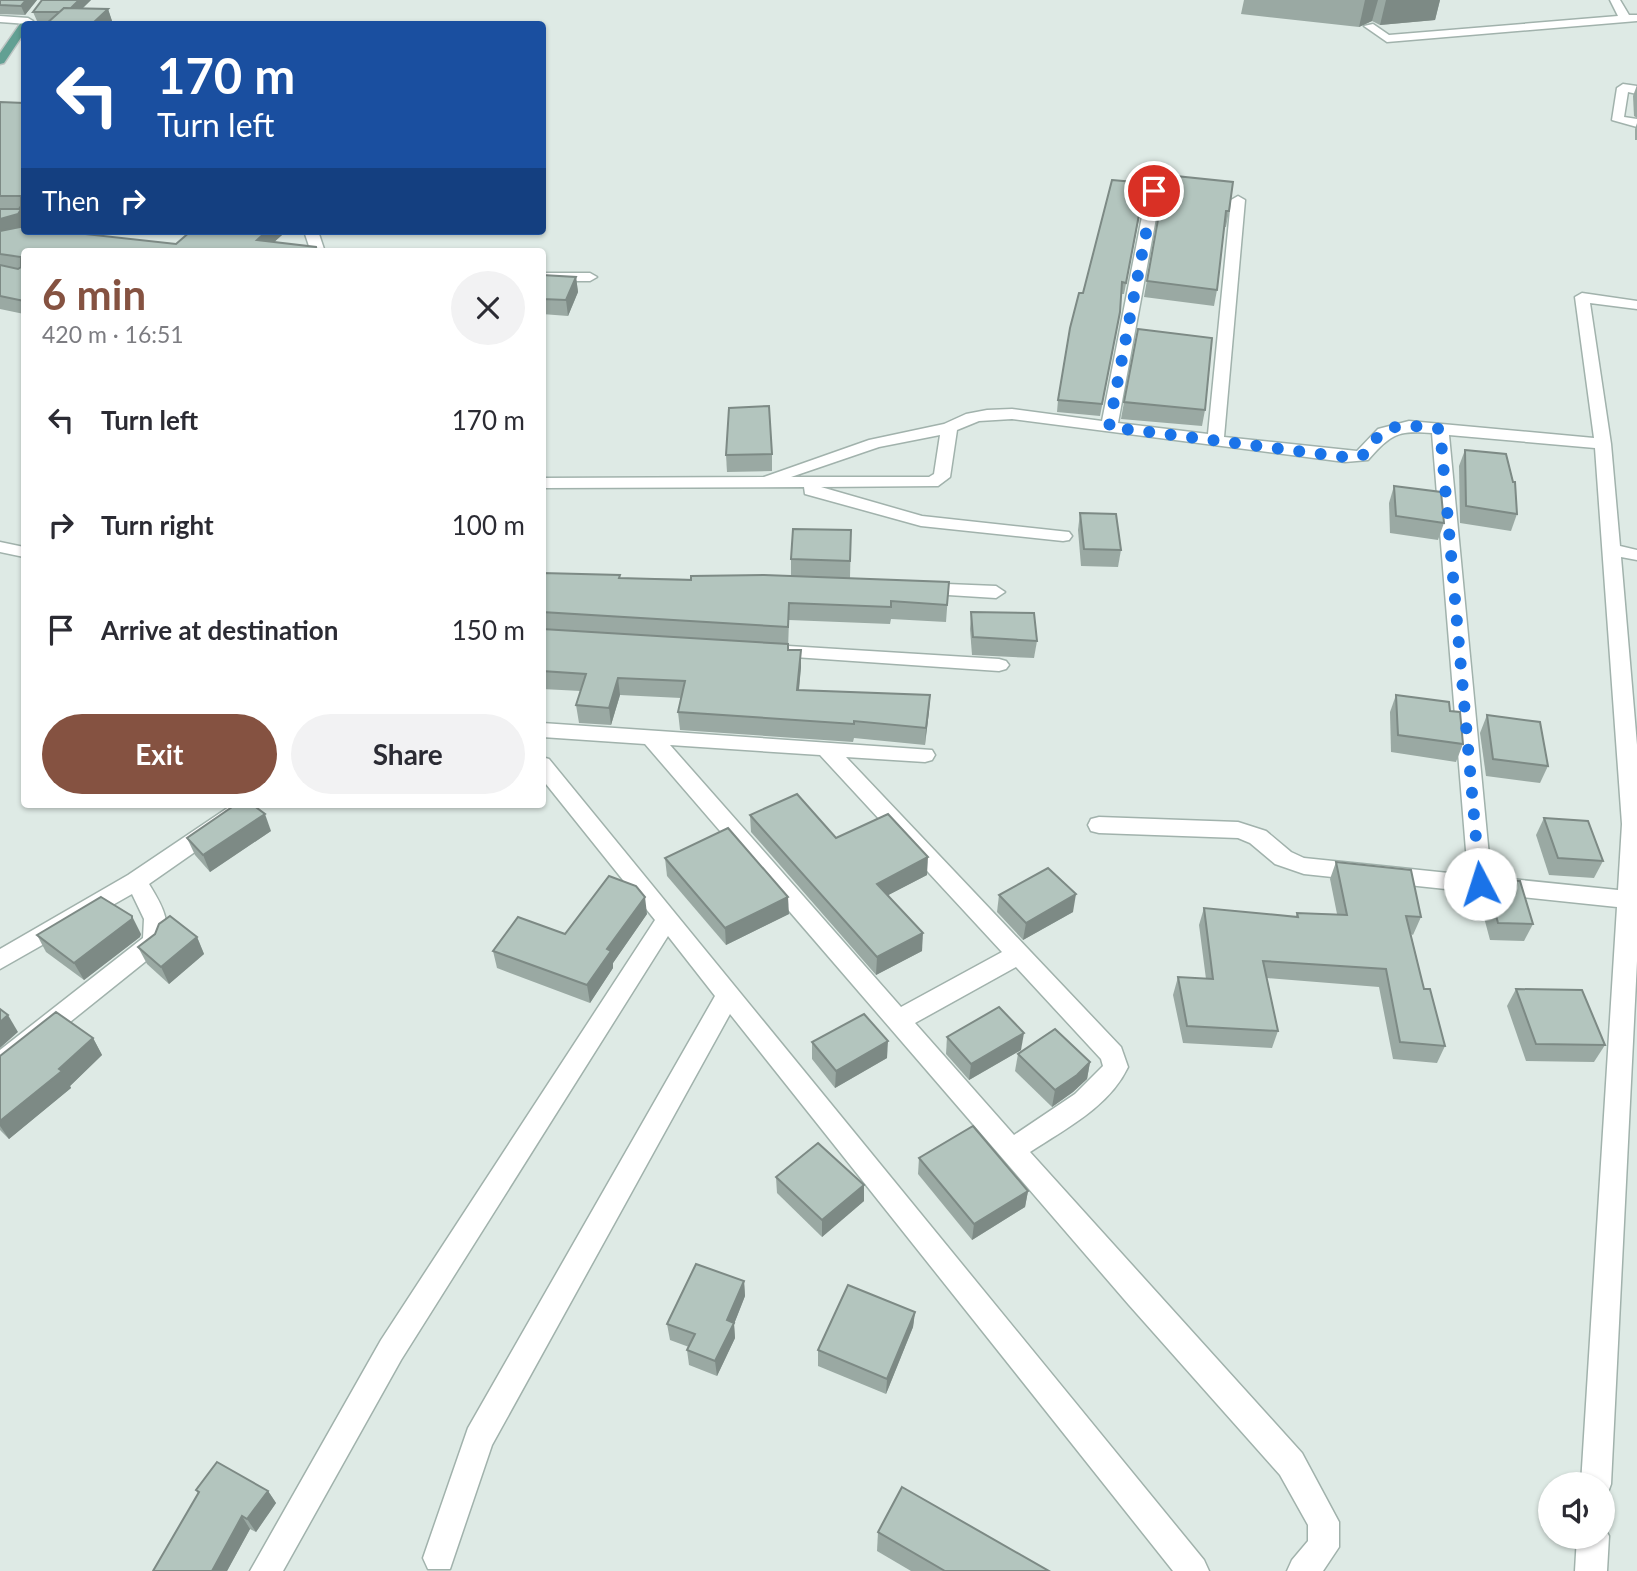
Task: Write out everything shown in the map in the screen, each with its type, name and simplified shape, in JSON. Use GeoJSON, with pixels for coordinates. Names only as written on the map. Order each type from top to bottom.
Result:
{"type":"FeatureCollection","features":[{"type":"Feature","properties":{"kind":"main road"},"geometry":{"type":"LineString","coordinates":[[28,21],[36,10]]}},
{"type":"Feature","properties":{"kind":"main road"},"geometry":{"type":"LineString","coordinates":[[0,61],[21,31]]}},
{"type":"Feature","properties":{"kind":"street"},"geometry":{"type":"LineString","coordinates":[[1617,0],[1630,0]]}},
{"type":"Feature","properties":{"kind":"street"},"geometry":{"type":"LineString","coordinates":[[1617,0],[1631,19]]}},
{"type":"Feature","properties":{"kind":"street"},"geometry":{"type":"LineString","coordinates":[[0,19],[21,23]]}},
{"type":"Feature","properties":{"kind":"street"},"geometry":{"type":"LineString","coordinates":[[1369,26],[1387,39],[1631,19]]}},
{"type":"Feature","properties":{"kind":"street"},"geometry":{"type":"LineString","coordinates":[[1637,90],[1623,88],[1618,120],[1637,122]]}},
{"type":"Feature","properties":{"kind":"street"},"geometry":{"type":"LineString","coordinates":[[1109,427],[1154,191]]}},
{"type":"Feature","properties":{"kind":"street"},"geometry":{"type":"LineString","coordinates":[[1216,440],[1238,200]]}},
{"type":"Feature","properties":{"kind":"street"},"geometry":{"type":"LineString","coordinates":[[546,277],[590,277]]}},
{"type":"Feature","properties":{"kind":"street"},"geometry":{"type":"LineString","coordinates":[[1597,1472],[1635,824],[1627,624],[1611,550],[1602,444],[1582,297],[1637,305]]}},
{"type":"Feature","properties":{"kind":"street"},"geometry":{"type":"LineString","coordinates":[[757,483],[875,443],[949,428],[959,421],[988,414],[1354,457],[1362,456],[1377,438],[1392,428],[1409,426],[1602,444]]}},
{"type":"Feature","properties":{"kind":"street"},"geometry":{"type":"LineString","coordinates":[[546,483],[937,481],[943,472],[949,428]]}},
{"type":"Feature","properties":{"kind":"street"},"geometry":{"type":"LineString","coordinates":[[1440,429],[1480,884]]}},
{"type":"Feature","properties":{"kind":"street"},"geometry":{"type":"LineString","coordinates":[[789,483],[920,521],[1063,536]]}},
{"type":"Feature","properties":{"kind":"street"},"geometry":{"type":"LineString","coordinates":[[0,547],[21,551]]}},
{"type":"Feature","properties":{"kind":"street"},"geometry":{"type":"LineString","coordinates":[[1611,550],[1637,555]]}},
{"type":"Feature","properties":{"kind":"street"},"geometry":{"type":"LineString","coordinates":[[900,589],[996,592]]}},
{"type":"Feature","properties":{"kind":"street"},"geometry":{"type":"LineString","coordinates":[[750,650],[999,665]]}},
{"type":"Feature","properties":{"kind":"street"},"geometry":{"type":"LineString","coordinates":[[546,730],[925,755]]}},
{"type":"Feature","properties":{"kind":"street"},"geometry":{"type":"LineString","coordinates":[[651,737],[1291,1464],[1324,1522],[1322,1547],[1303,1571]]}},
{"type":"Feature","properties":{"kind":"street"},"geometry":{"type":"LineString","coordinates":[[826,749],[1112,1054],[1116,1067],[1110,1079],[1012,1150]]}},
{"type":"Feature","properties":{"kind":"street"},"geometry":{"type":"LineString","coordinates":[[546,769],[1193,1571]]}},
{"type":"Feature","properties":{"kind":"street"},"geometry":{"type":"LineString","coordinates":[[0,960],[136,881],[243,808]]}},
{"type":"Feature","properties":{"kind":"street"},"geometry":{"type":"LineString","coordinates":[[1099,825],[1238,830],[1260,836],[1271,851],[1285,862],[1629,901]]}},
{"type":"Feature","properties":{"kind":"street"},"geometry":{"type":"LineString","coordinates":[[0,1064],[153,943],[158,933],[156,919],[136,881]]}},
{"type":"Feature","properties":{"kind":"street"},"geometry":{"type":"LineString","coordinates":[[266,1571],[391,1349],[667,919]]}},
{"type":"Feature","properties":{"kind":"street"},"geometry":{"type":"LineString","coordinates":[[899,1020],[1017,955]]}},
{"type":"Feature","properties":{"kind":"street"},"geometry":{"type":"LineString","coordinates":[[439,1558],[478,1440],[729,995]]}},
{"type":"Feature","properties":{"kind":"street"},"geometry":{"type":"LineString","coordinates":[[1591,1571],[1592,1549]]}},
{"type":"Feature","properties":{"kind":"building"},"geometry":{"type":"Polygon","coordinates":[[[0,0],[26,0],[21,6],[0,5],[0,0]]]}},
{"type":"Feature","properties":{"kind":"building"},"geometry":{"type":"Polygon","coordinates":[[[42,0],[79,0],[70,9],[64,8],[60,12],[33,12],[42,0]]]}},
{"type":"Feature","properties":{"kind":"building"},"geometry":{"type":"Polygon","coordinates":[[[64,8],[108,9],[95,21],[49,21],[64,8]]]}},
{"type":"Feature","properties":{"kind":"building"},"geometry":{"type":"Polygon","coordinates":[[[0,102],[21,103],[21,196],[0,196],[0,102]]]}},
{"type":"Feature","properties":{"kind":"building"},"geometry":{"type":"Polygon","coordinates":[[[1166,175],[1233,182],[1229,211],[1226,211],[1217,290],[1147,281],[1166,175]]]}},
{"type":"Feature","properties":{"kind":"building"},"geometry":{"type":"Polygon","coordinates":[[[1112,180],[1145,183],[1126,283],[1122,282],[1120,312],[1102,404],[1058,400],[1070,328],[1079,293],[1083,293],[1112,180]]]}},
{"type":"Feature","properties":{"kind":"building"},"geometry":{"type":"Polygon","coordinates":[[[21,206],[18,214],[0,219],[0,209],[19,209],[21,206]]]}},
{"type":"Feature","properties":{"kind":"building"},"geometry":{"type":"Polygon","coordinates":[[[21,227],[21,235],[94,235],[176,244],[186,235],[263,235],[257,240],[316,248],[21,248],[21,257],[0,254],[0,231],[21,227]]]}},
{"type":"Feature","properties":{"kind":"building"},"geometry":{"type":"Polygon","coordinates":[[[0,265],[18,269],[21,267],[21,300],[0,296],[0,265]]]}},
{"type":"Feature","properties":{"kind":"building"},"geometry":{"type":"Polygon","coordinates":[[[546,275],[576,277],[566,300],[546,299],[546,275]]]}},
{"type":"Feature","properties":{"kind":"building"},"geometry":{"type":"Polygon","coordinates":[[[1138,329],[1212,338],[1205,410],[1124,402],[1138,329]]]}},
{"type":"Feature","properties":{"kind":"building"},"geometry":{"type":"Polygon","coordinates":[[[769,406],[772,454],[726,455],[729,408],[769,406]]]}},
{"type":"Feature","properties":{"kind":"building"},"geometry":{"type":"Polygon","coordinates":[[[1465,450],[1506,454],[1515,482],[1517,514],[1466,506],[1465,450]]]}},
{"type":"Feature","properties":{"kind":"building"},"geometry":{"type":"Polygon","coordinates":[[[1394,486],[1441,492],[1444,523],[1396,516],[1394,486]]]}},
{"type":"Feature","properties":{"kind":"building"},"geometry":{"type":"Polygon","coordinates":[[[1080,513],[1116,514],[1121,550],[1084,549],[1080,513]]]}},
{"type":"Feature","properties":{"kind":"building"},"geometry":{"type":"Polygon","coordinates":[[[793,529],[851,530],[850,561],[791,559],[793,529]]]}},
{"type":"Feature","properties":{"kind":"building"},"geometry":{"type":"Polygon","coordinates":[[[546,573],[691,580],[691,576],[764,575],[949,582],[947,605],[891,601],[891,607],[789,603],[788,627],[546,612],[546,573]]]}},
{"type":"Feature","properties":{"kind":"building"},"geometry":{"type":"Polygon","coordinates":[[[971,612],[1034,613],[1037,641],[973,637],[971,612]]]}},
{"type":"Feature","properties":{"kind":"building"},"geometry":{"type":"Polygon","coordinates":[[[546,629],[788,644],[788,650],[801,650],[797,690],[930,695],[926,728],[854,721],[854,724],[678,712],[685,681],[618,678],[609,708],[576,705],[586,674],[546,671],[546,629]]]}},
{"type":"Feature","properties":{"kind":"building"},"geometry":{"type":"Polygon","coordinates":[[[1396,695],[1449,702],[1450,711],[1460,712],[1463,744],[1398,735],[1396,695]]]}},
{"type":"Feature","properties":{"kind":"building"},"geometry":{"type":"Polygon","coordinates":[[[1487,715],[1540,722],[1548,766],[1493,759],[1487,715]]]}},
{"type":"Feature","properties":{"kind":"building"},"geometry":{"type":"Polygon","coordinates":[[[797,794],[836,838],[888,814],[928,857],[877,884],[923,933],[877,957],[750,815],[797,794]]]}},
{"type":"Feature","properties":{"kind":"building"},"geometry":{"type":"Polygon","coordinates":[[[231,808],[257,808],[265,814],[203,855],[187,838],[231,808]]]}},
{"type":"Feature","properties":{"kind":"building"},"geometry":{"type":"Polygon","coordinates":[[[1544,818],[1588,821],[1603,861],[1558,858],[1544,818]]]}},
{"type":"Feature","properties":{"kind":"building"},"geometry":{"type":"Polygon","coordinates":[[[728,828],[788,897],[725,928],[665,858],[728,828]]]}},
{"type":"Feature","properties":{"kind":"building"},"geometry":{"type":"Polygon","coordinates":[[[1336,862],[1411,870],[1421,917],[1406,916],[1424,989],[1430,989],[1445,1046],[1400,1042],[1386,969],[1263,961],[1278,1031],[1187,1026],[1178,977],[1213,979],[1204,908],[1298,917],[1297,913],[1347,915],[1336,862]]]}},
{"type":"Feature","properties":{"kind":"building"},"geometry":{"type":"Polygon","coordinates":[[[1048,868],[1076,894],[1026,923],[999,895],[1048,868]]]}},
{"type":"Feature","properties":{"kind":"building"},"geometry":{"type":"Polygon","coordinates":[[[609,876],[636,886],[645,897],[607,949],[611,951],[587,985],[493,951],[518,917],[565,934],[609,876]]]}},
{"type":"Feature","properties":{"kind":"building"},"geometry":{"type":"Polygon","coordinates":[[[1486,878],[1520,881],[1533,924],[1498,923],[1486,878]]]}},
{"type":"Feature","properties":{"kind":"building"},"geometry":{"type":"Polygon","coordinates":[[[101,897],[132,916],[132,919],[74,963],[37,935],[101,897]]]}},
{"type":"Feature","properties":{"kind":"building"},"geometry":{"type":"Polygon","coordinates":[[[170,916],[197,937],[161,967],[138,947],[155,934],[159,924],[170,916]]]}},
{"type":"Feature","properties":{"kind":"building"},"geometry":{"type":"Polygon","coordinates":[[[1516,989],[1582,990],[1605,1045],[1536,1044],[1516,989]]]}},
{"type":"Feature","properties":{"kind":"building"},"geometry":{"type":"Polygon","coordinates":[[[999,1007],[1024,1033],[971,1064],[947,1037],[999,1007]]]}},
{"type":"Feature","properties":{"kind":"building"},"geometry":{"type":"Polygon","coordinates":[[[0,1009],[8,1015],[0,1022],[0,1009]]]}},
{"type":"Feature","properties":{"kind":"building"},"geometry":{"type":"Polygon","coordinates":[[[56,1012],[93,1038],[59,1069],[62,1071],[0,1121],[0,1056],[56,1012]]]}},
{"type":"Feature","properties":{"kind":"building"},"geometry":{"type":"Polygon","coordinates":[[[864,1014],[888,1041],[836,1071],[812,1042],[864,1014]]]}},
{"type":"Feature","properties":{"kind":"building"},"geometry":{"type":"Polygon","coordinates":[[[1055,1029],[1090,1062],[1055,1090],[1018,1054],[1055,1029]]]}},
{"type":"Feature","properties":{"kind":"building"},"geometry":{"type":"Polygon","coordinates":[[[973,1126],[1028,1191],[974,1224],[919,1158],[973,1126]]]}},
{"type":"Feature","properties":{"kind":"building"},"geometry":{"type":"Polygon","coordinates":[[[818,1143],[864,1185],[822,1220],[776,1177],[818,1143]]]}},
{"type":"Feature","properties":{"kind":"building"},"geometry":{"type":"Polygon","coordinates":[[[696,1264],[744,1281],[727,1320],[734,1323],[715,1361],[687,1350],[695,1334],[667,1324],[696,1264]]]}},
{"type":"Feature","properties":{"kind":"building"},"geometry":{"type":"Polygon","coordinates":[[[848,1285],[915,1312],[887,1379],[818,1350],[848,1285]]]}},
{"type":"Feature","properties":{"kind":"building"},"geometry":{"type":"Polygon","coordinates":[[[217,1462],[268,1491],[247,1519],[242,1516],[212,1571],[153,1571],[199,1492],[196,1490],[217,1462]]]}},
{"type":"Feature","properties":{"kind":"building"},"geometry":{"type":"Polygon","coordinates":[[[902,1487],[1049,1571],[945,1571],[878,1532],[902,1487]]]}},
{"type":"Feature","properties":{"kind":"route"},"geometry":{"type":"LineString","coordinates":[[1154,191],[1109,427],[1345,457],[1362,456],[1377,438],[1392,428],[1409,426],[1440,429],[1480,884]]}}]}
